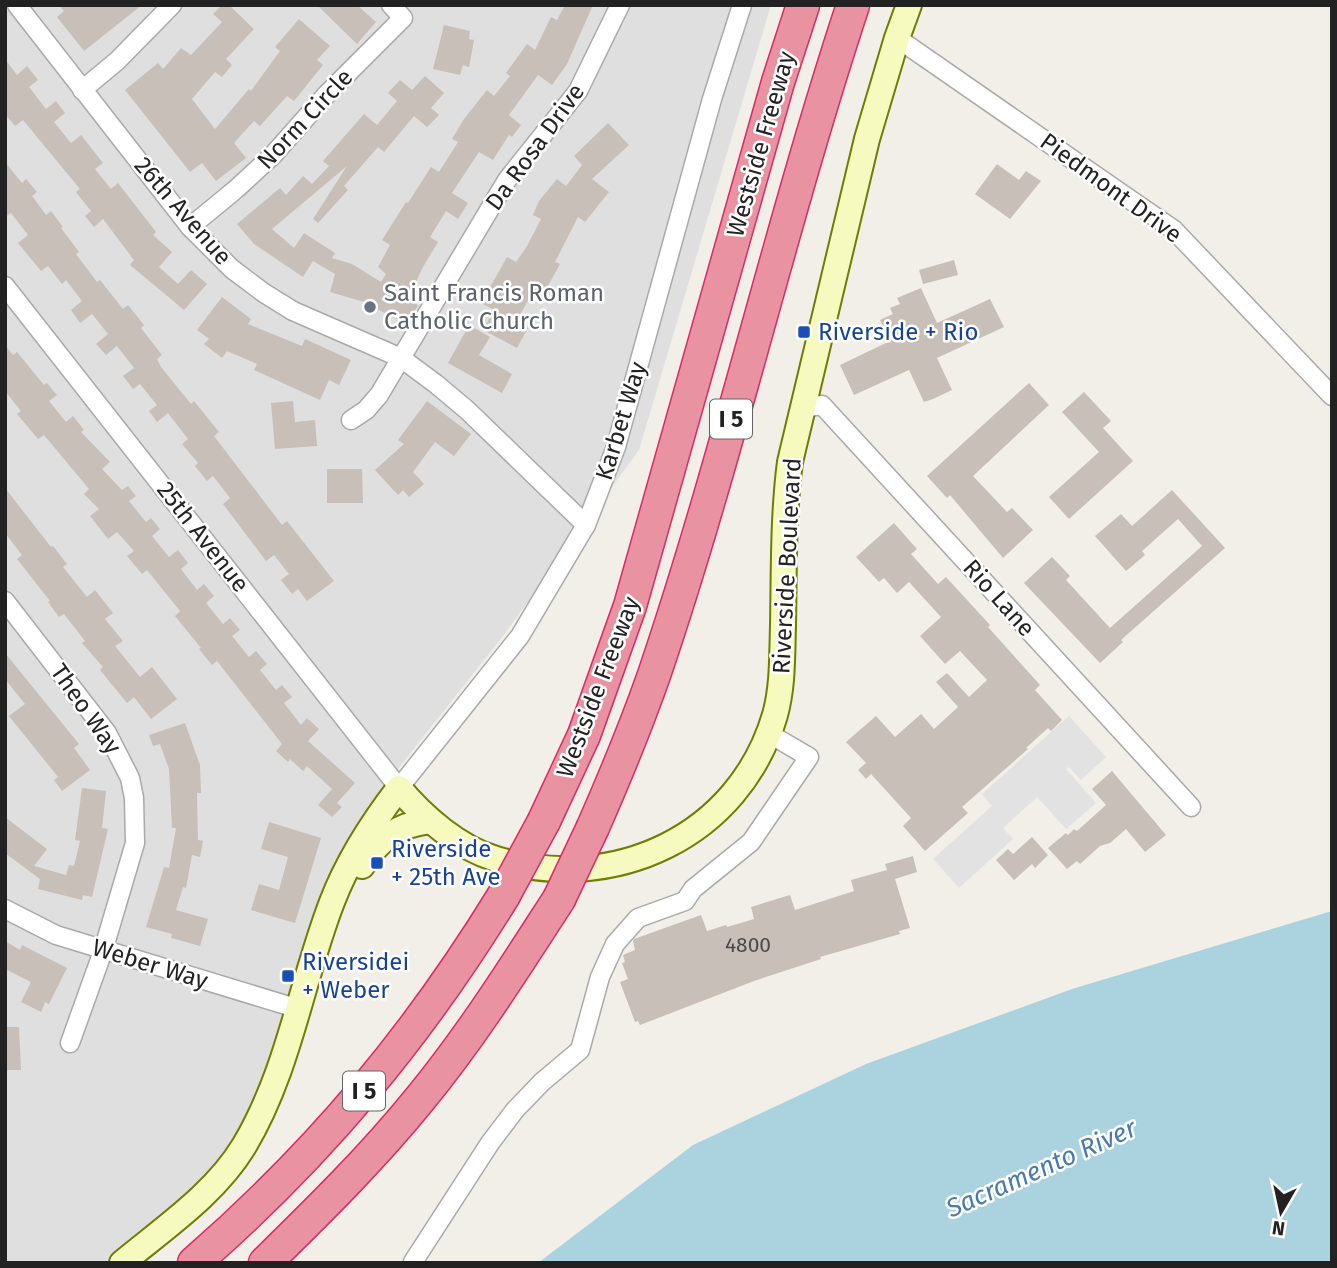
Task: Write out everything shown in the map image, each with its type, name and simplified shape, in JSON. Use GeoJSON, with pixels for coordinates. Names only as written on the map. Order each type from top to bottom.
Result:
{"type":"FeatureCollection","features":[{"type":"Feature","properties":{"kind":"highway","name":"Westside Freeway"},"geometry":{"type":"LineString","coordinates":[[194,1263],[245,1218],[326,1137],[400,1050],[467,957],[505,895],[544,821],[584,735],[630,606],[778,82],[803,5]]}},
{"type":"Feature","properties":{"kind":"highway","name":"Westside Freeway"},"geometry":{"type":"LineString","coordinates":[[265,1263],[365,1162],[420,1099],[499,991],[559,899],[593,827],[654,674],[688,566],[822,99],[853,5]]}},
{"type":"Feature","properties":{"kind":"street","name":"26th Avenue"},"geometry":{"type":"LineString","coordinates":[[16,5],[190,228],[232,268],[264,293],[330,329],[401,358],[467,410],[586,525]]}},
{"type":"Feature","properties":{"kind":"street"},"geometry":{"type":"LineString","coordinates":[[82,90],[117,61],[172,5]]}},
{"type":"Feature","properties":{"kind":"street","name":"Norm Circle"},"geometry":{"type":"LineString","coordinates":[[190,228],[273,155],[369,50],[403,18],[391,5]]}},
{"type":"Feature","properties":{"kind":"street","name":"Da Rosa Drive"},"geometry":{"type":"LineString","coordinates":[[351,420],[366,410],[379,395],[507,180],[578,91],[620,5]]}},
{"type":"Feature","properties":{"kind":"street","name":"Karbet Way"},"geometry":{"type":"LineString","coordinates":[[399,788],[520,636],[586,525],[616,447],[712,99],[742,5]]}},
{"type":"Feature","properties":{"kind":"street","name":"Riverside Boulevard"},"geometry":{"type":"LineString","coordinates":[[399,788],[430,821],[478,852],[495,859],[541,869],[604,868],[625,863],[672,844],[705,820],[742,779],[768,733],[777,705],[781,680],[787,484],[802,408],[867,139],[909,5]]}},
{"type":"Feature","properties":{"kind":"street","name":"Piedmont Drive"},"geometry":{"type":"LineString","coordinates":[[897,38],[1174,230],[1332,396]]}},
{"type":"Feature","properties":{"kind":"street","name":"25th Avenue"},"geometry":{"type":"LineString","coordinates":[[5,286],[399,788]]}},
{"type":"Feature","properties":{"kind":"street","name":"Rio Lane"},"geometry":{"type":"LineString","coordinates":[[802,408],[822,404],[1191,807]]}},
{"type":"Feature","properties":{"kind":"street","name":"Theo Way"},"geometry":{"type":"LineString","coordinates":[[5,601],[107,733],[130,778],[134,798],[135,843],[103,951],[70,1042]]}},
{"type":"Feature","properties":{"kind":"street"},"geometry":{"type":"LineString","coordinates":[[413,1262],[490,1143],[515,1110],[580,1049],[600,977],[615,944],[638,918],[685,901],[693,889],[751,842],[809,757],[768,733]]}},
{"type":"Feature","properties":{"kind":"street"},"geometry":{"type":"LineString","coordinates":[[122,1263],[193,1204],[222,1175],[243,1147],[272,1090],[332,901],[368,832],[399,788]]}},
{"type":"Feature","properties":{"kind":"street"},"geometry":{"type":"LineString","coordinates":[[332,901],[347,889],[370,853],[387,835],[410,824],[430,821]]}},
{"type":"Feature","properties":{"kind":"street","name":"Weber Way"},"geometry":{"type":"LineString","coordinates":[[5,909],[55,935],[299,1009]]}},
{"type":"Feature","properties":{"kind":"shaded area"},"geometry":{"type":"Polygon","coordinates":[[[5,5],[771,5],[639,450],[503,636],[368,807],[324,890],[270,1062],[236,1142],[212,1172],[172,1210],[104,1263],[5,1263],[5,5]]]}},
{"type":"Feature","properties":{"kind":"shaded area"},"geometry":{"type":"Polygon","coordinates":[[[1069,716],[1106,757],[1081,780],[1069,767],[1066,769],[1096,803],[1066,829],[1037,797],[1003,828],[1013,839],[959,888],[933,859],[992,806],[982,794],[1069,716]]]}},
{"type":"Feature","properties":{"kind":"water","name":"Sacramento River"},"geometry":{"type":"Polygon","coordinates":[[[1332,911],[1332,1263],[538,1263],[693,1145],[866,1064],[1072,989],[1332,911]]]}},
{"type":"Feature","properties":{"kind":"building"},"geometry":{"type":"Polygon","coordinates":[[[59,5],[142,5],[84,51],[57,17],[64,11],[59,5]]]}},
{"type":"Feature","properties":{"kind":"building"},"geometry":{"type":"Polygon","coordinates":[[[222,5],[229,5],[254,29],[226,59],[232,65],[222,77],[215,72],[192,99],[215,129],[249,89],[251,91],[280,51],[275,47],[299,19],[330,46],[317,60],[323,65],[294,101],[287,96],[260,126],[254,121],[234,143],[246,158],[216,181],[202,163],[190,172],[125,90],[158,63],[163,69],[181,48],[191,55],[222,22],[213,14],[222,5]]]}},
{"type":"Feature","properties":{"kind":"building"},"geometry":{"type":"Polygon","coordinates":[[[317,5],[357,5],[376,22],[357,44],[317,5]]]}},
{"type":"Feature","properties":{"kind":"building"},"geometry":{"type":"Polygon","coordinates":[[[565,5],[593,5],[567,64],[552,85],[538,75],[509,115],[521,125],[512,137],[509,135],[493,160],[479,152],[452,193],[468,203],[458,219],[446,211],[430,237],[438,242],[415,284],[419,286],[411,302],[418,305],[408,325],[377,309],[378,306],[330,292],[335,274],[313,261],[303,277],[254,244],[237,224],[280,188],[286,195],[303,176],[312,184],[329,166],[323,161],[364,114],[377,125],[397,101],[388,93],[400,80],[412,90],[425,76],[444,93],[431,108],[439,115],[427,127],[414,116],[384,152],[378,147],[344,186],[348,190],[318,223],[313,219],[347,166],[272,229],[294,248],[304,233],[335,253],[332,258],[352,264],[381,282],[386,274],[378,267],[390,245],[382,240],[406,202],[408,203],[431,167],[439,172],[458,142],[452,139],[487,90],[494,96],[510,76],[506,73],[527,44],[535,50],[551,17],[557,20],[565,5]]]}},
{"type":"Feature","properties":{"kind":"building"},"geometry":{"type":"Polygon","coordinates":[[[444,25],[470,31],[469,39],[474,40],[469,67],[463,65],[460,75],[433,69],[444,25]]]}},
{"type":"Feature","properties":{"kind":"building"},"geometry":{"type":"Polygon","coordinates":[[[5,59],[17,75],[27,66],[38,80],[29,87],[46,109],[56,101],[65,113],[54,122],[71,143],[81,135],[103,163],[95,169],[111,189],[118,183],[156,232],[153,235],[172,252],[159,267],[178,284],[191,270],[207,284],[184,310],[130,265],[134,260],[103,219],[94,227],[85,216],[91,211],[76,192],[80,189],[23,120],[15,126],[5,114],[5,59]]]}},
{"type":"Feature","properties":{"kind":"building"},"geometry":{"type":"Polygon","coordinates":[[[608,123],[629,145],[592,179],[609,192],[585,222],[578,217],[555,262],[560,264],[543,295],[534,290],[516,322],[528,328],[517,348],[483,330],[494,310],[481,303],[507,257],[516,262],[527,246],[541,219],[533,215],[539,201],[557,179],[566,186],[582,165],[574,156],[608,123]]]}},
{"type":"Feature","properties":{"kind":"building"},"geometry":{"type":"Polygon","coordinates":[[[5,162],[22,183],[26,179],[37,192],[32,196],[46,215],[51,211],[79,252],[76,254],[97,282],[100,280],[123,309],[128,305],[144,325],[141,328],[162,355],[157,359],[161,367],[191,404],[194,401],[219,432],[214,436],[282,525],[287,521],[334,581],[307,601],[298,589],[292,594],[281,580],[289,574],[274,555],[266,561],[223,504],[230,498],[213,476],[207,481],[195,466],[198,463],[182,444],[188,439],[168,413],[157,422],[149,411],[157,405],[140,384],[133,389],[123,376],[134,368],[117,346],[106,355],[96,344],[108,334],[92,314],[80,323],[71,310],[82,301],[66,280],[62,284],[48,266],[41,271],[18,243],[28,235],[11,213],[5,217],[5,162]]]}},
{"type":"Feature","properties":{"kind":"building"},"geometry":{"type":"Polygon","coordinates":[[[997,164],[1019,180],[1026,171],[1041,181],[1010,219],[975,194],[997,164]]]}},
{"type":"Feature","properties":{"kind":"building"},"geometry":{"type":"Polygon","coordinates":[[[954,260],[958,275],[923,284],[919,270],[954,260]]]}},
{"type":"Feature","properties":{"kind":"building"},"geometry":{"type":"Polygon","coordinates":[[[921,288],[937,323],[990,299],[1004,327],[937,358],[952,390],[933,399],[924,402],[909,370],[854,395],[840,365],[890,341],[880,320],[893,314],[890,308],[900,304],[897,298],[921,288]]]}},
{"type":"Feature","properties":{"kind":"building"},"geometry":{"type":"Polygon","coordinates":[[[222,297],[251,319],[248,324],[302,346],[305,339],[351,360],[339,385],[329,380],[320,400],[254,370],[257,364],[227,351],[222,358],[204,344],[209,339],[197,330],[222,297]]]}},
{"type":"Feature","properties":{"kind":"building"},"geometry":{"type":"Polygon","coordinates":[[[469,325],[490,337],[479,355],[512,374],[502,393],[448,363],[469,325]]]}},
{"type":"Feature","properties":{"kind":"building"},"geometry":{"type":"Polygon","coordinates":[[[5,345],[13,355],[17,352],[44,385],[47,383],[57,395],[49,401],[66,422],[73,416],[84,430],[81,432],[110,462],[102,469],[122,490],[128,486],[136,496],[129,501],[146,522],[151,518],[160,529],[152,536],[169,557],[178,550],[188,563],[181,569],[197,590],[204,584],[214,596],[206,603],[223,624],[230,618],[240,630],[232,636],[249,657],[256,651],[267,664],[260,670],[276,690],[282,685],[292,697],[284,703],[301,725],[307,718],[319,729],[308,741],[355,783],[337,803],[342,807],[332,817],[318,805],[332,789],[307,766],[303,771],[276,751],[282,744],[217,661],[212,665],[199,649],[201,648],[175,616],[180,611],[147,570],[142,574],[127,556],[134,551],[117,532],[108,539],[90,516],[99,509],[84,494],[89,489],[44,435],[38,439],[17,414],[21,411],[5,391],[5,345]]]}},
{"type":"Feature","properties":{"kind":"building"},"geometry":{"type":"Polygon","coordinates":[[[1029,383],[1049,405],[973,476],[1007,512],[1012,508],[1033,530],[1003,558],[950,495],[947,498],[927,476],[1029,383]]]}},
{"type":"Feature","properties":{"kind":"building"},"geometry":{"type":"Polygon","coordinates":[[[1084,392],[1111,421],[1103,428],[1133,461],[1069,519],[1049,497],[1099,452],[1062,412],[1084,392]]]}},
{"type":"Feature","properties":{"kind":"building"},"geometry":{"type":"Polygon","coordinates":[[[293,401],[295,422],[315,420],[317,446],[275,449],[271,403],[293,401]]]}},
{"type":"Feature","properties":{"kind":"building"},"geometry":{"type":"Polygon","coordinates":[[[427,401],[471,434],[454,456],[435,442],[413,472],[424,484],[409,497],[403,490],[398,495],[375,470],[404,444],[398,440],[427,401]]]}},
{"type":"Feature","properties":{"kind":"building"},"geometry":{"type":"Polygon","coordinates":[[[327,469],[362,469],[363,503],[327,503],[327,469]]]}},
{"type":"Feature","properties":{"kind":"building"},"geometry":{"type":"Polygon","coordinates":[[[5,488],[67,564],[63,567],[87,597],[95,590],[113,613],[105,619],[123,641],[115,646],[140,677],[152,667],[177,699],[151,719],[134,697],[127,703],[100,670],[103,667],[82,643],[85,641],[64,614],[59,617],[17,559],[22,555],[5,533],[5,488]]]}},
{"type":"Feature","properties":{"kind":"building"},"geometry":{"type":"Polygon","coordinates":[[[1172,490],[1225,548],[1121,640],[1123,642],[1100,663],[1024,583],[1052,557],[1070,576],[1066,580],[1110,628],[1202,546],[1178,519],[1142,551],[1145,555],[1126,571],[1095,536],[1121,514],[1132,526],[1172,490]]]}},
{"type":"Feature","properties":{"kind":"building"},"geometry":{"type":"Polygon","coordinates":[[[894,523],[917,549],[911,554],[938,584],[946,577],[990,625],[988,627],[1040,685],[1035,690],[1062,720],[1051,731],[1048,728],[962,807],[968,813],[925,851],[903,826],[911,818],[871,774],[866,779],[858,770],[866,763],[846,742],[876,716],[895,737],[921,714],[934,729],[958,707],[936,682],[947,673],[969,697],[987,680],[960,651],[945,664],[920,636],[941,617],[909,582],[897,593],[884,578],[879,582],[856,557],[894,523]]]}},
{"type":"Feature","properties":{"kind":"building"},"geometry":{"type":"Polygon","coordinates":[[[5,653],[79,744],[74,748],[90,770],[62,791],[54,780],[58,777],[9,716],[25,704],[5,679],[5,653]]]}},
{"type":"Feature","properties":{"kind":"building"},"geometry":{"type":"Polygon","coordinates":[[[185,723],[200,765],[201,793],[197,793],[198,840],[203,841],[200,857],[192,855],[186,888],[183,887],[176,910],[208,919],[200,946],[146,927],[164,867],[169,868],[176,828],[172,828],[169,769],[160,744],[153,746],[149,735],[185,723]]]}},
{"type":"Feature","properties":{"kind":"building"},"geometry":{"type":"Polygon","coordinates":[[[1112,771],[1166,835],[1145,852],[1126,829],[1110,843],[1100,846],[1080,864],[1077,861],[1067,869],[1048,848],[1066,833],[1068,835],[1074,829],[1077,831],[1106,805],[1092,789],[1112,771]]]}},
{"type":"Feature","properties":{"kind":"building"},"geometry":{"type":"Polygon","coordinates":[[[82,788],[106,791],[102,828],[108,829],[92,897],[83,895],[82,900],[38,889],[40,879],[5,853],[5,817],[47,849],[34,866],[66,875],[69,865],[74,866],[80,841],[75,840],[82,788]]]}},
{"type":"Feature","properties":{"kind":"building"},"geometry":{"type":"Polygon","coordinates":[[[269,822],[321,838],[295,923],[251,910],[259,884],[279,890],[288,857],[261,849],[269,822]]]}},
{"type":"Feature","properties":{"kind":"building"},"geometry":{"type":"Polygon","coordinates":[[[1032,837],[1048,855],[1035,868],[1032,864],[1014,880],[996,860],[1008,849],[1013,854],[1032,837]]]}},
{"type":"Feature","properties":{"kind":"building"},"geometry":{"type":"Polygon","coordinates":[[[913,856],[917,872],[895,879],[910,928],[899,931],[900,934],[820,957],[821,959],[754,981],[640,1025],[638,1021],[635,1022],[620,982],[628,979],[622,963],[625,962],[623,955],[635,950],[634,939],[701,915],[707,931],[726,925],[727,927],[754,919],[751,907],[790,895],[795,910],[854,891],[851,880],[887,870],[885,864],[913,856]]]}},
{"type":"Feature","properties":{"kind":"building"},"geometry":{"type":"Polygon","coordinates":[[[5,941],[20,950],[22,945],[67,968],[49,1004],[45,1002],[41,1012],[21,1002],[31,982],[5,969],[5,941]]]}},
{"type":"Feature","properties":{"kind":"building"},"geometry":{"type":"Polygon","coordinates":[[[5,1027],[19,1027],[21,1070],[5,1070],[5,1027]]]}},
{"type":"Feature","properties":{"kind":"place","name":"Saint Francis Roman Catholic Church"},"geometry":{"type":"Point","coordinates":[370,307]}},
{"type":"Feature","properties":{"kind":"place","name":"Riverside + Rio"},"geometry":{"type":"Point","coordinates":[804,332]}},
{"type":"Feature","properties":{"kind":"place","name":"Riverside + 25th Ave"},"geometry":{"type":"Point","coordinates":[377,863]}},
{"type":"Feature","properties":{"kind":"place","name":"Riversidei + Weber"},"geometry":{"type":"Point","coordinates":[288,976]}}]}
